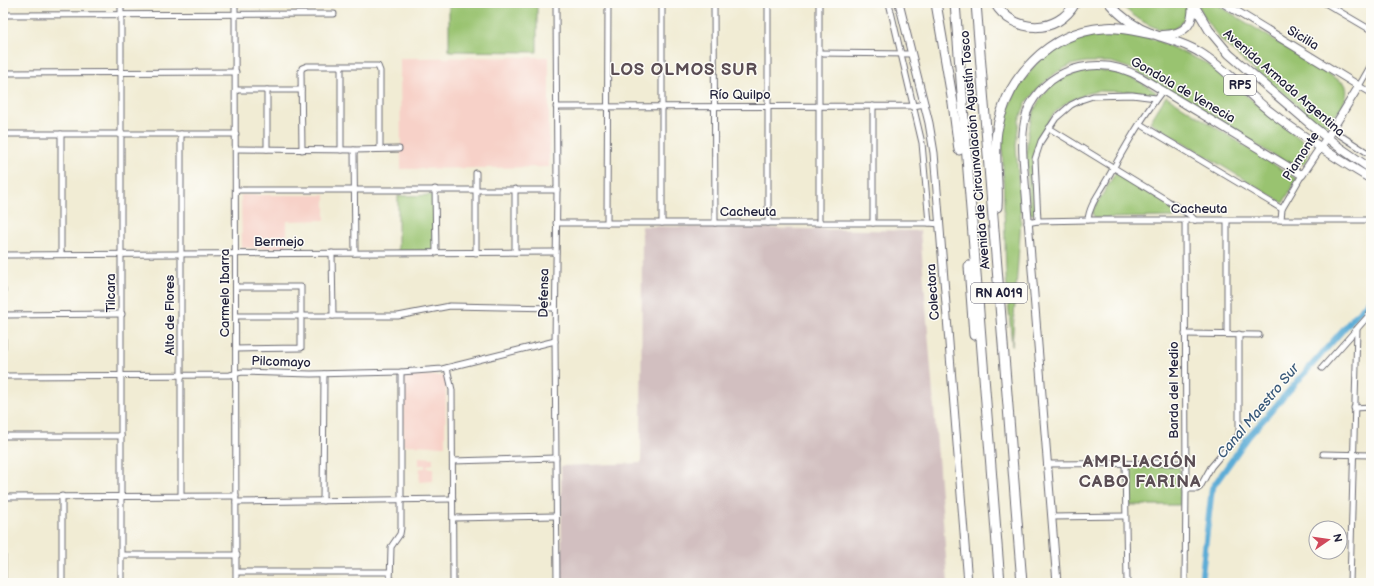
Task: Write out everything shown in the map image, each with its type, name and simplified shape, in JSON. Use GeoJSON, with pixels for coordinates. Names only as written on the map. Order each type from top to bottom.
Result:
{"type":"FeatureCollection","features":[{"type":"Feature","properties":{"kind":"highway"},"geometry":{"type":"LineString","coordinates":[[936,3],[958,131],[974,333],[984,379]]}},
{"type":"Feature","properties":{"kind":"highway","name":"Avenida de Circunvalación Agustín Tosco"},"geometry":{"type":"LineString","coordinates":[[955,3],[1000,583]]}},
{"type":"Feature","properties":{"kind":"highway","name":"Avenida de Circunvalación Agustín Tosco"},"geometry":{"type":"LineString","coordinates":[[976,3],[1022,583]]}},
{"type":"Feature","properties":{"kind":"highway"},"geometry":{"type":"LineString","coordinates":[[995,3],[1004,15],[1012,21],[1022,25],[1040,27],[1063,18],[1069,13],[1075,3]]}},
{"type":"Feature","properties":{"kind":"highway"},"geometry":{"type":"LineString","coordinates":[[995,234],[998,192],[996,150],[997,131],[1005,102],[1020,75],[1031,62],[1062,40],[1094,29],[1115,27],[1153,34]]}},
{"type":"Feature","properties":{"kind":"main road","name":"Avenida Armada Argentina"},"geometry":{"type":"LineString","coordinates":[[1109,3],[1130,22],[1153,34],[1183,44],[1198,51],[1267,108],[1320,148],[1371,180]]}},
{"type":"Feature","properties":{"kind":"main road","name":"Avenida Armada Argentina"},"geometry":{"type":"LineString","coordinates":[[1153,34],[1177,34],[1186,28],[1192,18],[1192,3]]}},
{"type":"Feature","properties":{"kind":"main road","name":"Avenida Armada Argentina"},"geometry":{"type":"LineString","coordinates":[[1192,3],[1209,30],[1223,47],[1293,110],[1327,138],[1371,169]]}},
{"type":"Feature","properties":{"kind":"street","name":"Tilcara"},"geometry":{"type":"LineString","coordinates":[[121,3],[121,583]]}},
{"type":"Feature","properties":{"kind":"street","name":"Carmelo Ibarra"},"geometry":{"type":"LineString","coordinates":[[236,3],[236,583]]}},
{"type":"Feature","properties":{"kind":"street","name":"Defensa"},"geometry":{"type":"LineString","coordinates":[[556,3],[556,583]]}},
{"type":"Feature","properties":{"kind":"street"},"geometry":{"type":"LineString","coordinates":[[608,3],[608,223]]}},
{"type":"Feature","properties":{"kind":"street"},"geometry":{"type":"LineString","coordinates":[[662,3],[662,223]]}},
{"type":"Feature","properties":{"kind":"street"},"geometry":{"type":"LineString","coordinates":[[714,3],[715,223]]}},
{"type":"Feature","properties":{"kind":"street"},"geometry":{"type":"LineString","coordinates":[[768,3],[768,222]]}},
{"type":"Feature","properties":{"kind":"street"},"geometry":{"type":"LineString","coordinates":[[818,3],[819,222]]}},
{"type":"Feature","properties":{"kind":"street"},"geometry":{"type":"LineString","coordinates":[[889,3],[924,156],[929,222]]}},
{"type":"Feature","properties":{"kind":"street","name":"Colectora"},"geometry":{"type":"LineString","coordinates":[[899,3],[929,123],[934,153],[968,583]]}},
{"type":"Feature","properties":{"kind":"street","name":"Sicilia"},"geometry":{"type":"LineString","coordinates":[[1223,3],[1371,93]]}},
{"type":"Feature","properties":{"kind":"street"},"geometry":{"type":"LineString","coordinates":[[1325,3],[1371,30]]}},
{"type":"Feature","properties":{"kind":"street"},"geometry":{"type":"LineString","coordinates":[[3,16],[334,14]]}},
{"type":"Feature","properties":{"kind":"street"},"geometry":{"type":"LineString","coordinates":[[819,53],[912,54]]}},
{"type":"Feature","properties":{"kind":"street","name":"Piamonte"},"geometry":{"type":"LineString","coordinates":[[1281,220],[1282,209],[1371,65]]}},
{"type":"Feature","properties":{"kind":"street"},"geometry":{"type":"LineString","coordinates":[[341,66],[341,150]]}},
{"type":"Feature","properties":{"kind":"street"},"geometry":{"type":"LineString","coordinates":[[302,150],[300,71],[304,67],[341,66],[375,66],[379,68],[380,149]]}},
{"type":"Feature","properties":{"kind":"street","name":"Gondola de Venecia"},"geometry":{"type":"LineString","coordinates":[[1027,223],[1023,151],[1024,132],[1030,106],[1043,89],[1053,80],[1067,72],[1083,66],[1114,66],[1127,70],[1163,90],[1302,175]]}},
{"type":"Feature","properties":{"kind":"street"},"geometry":{"type":"LineString","coordinates":[[3,73],[236,72]]}},
{"type":"Feature","properties":{"kind":"street"},"geometry":{"type":"LineString","coordinates":[[236,90],[301,90]]}},
{"type":"Feature","properties":{"kind":"street"},"geometry":{"type":"LineString","coordinates":[[267,90],[267,149]]}},
{"type":"Feature","properties":{"kind":"street"},"geometry":{"type":"LineString","coordinates":[[1088,220],[1090,211],[1113,168],[1156,98],[1163,90]]}},
{"type":"Feature","properties":{"kind":"street"},"geometry":{"type":"LineString","coordinates":[[1038,221],[1035,159],[1041,141],[1048,128],[1065,110],[1087,98],[1099,96],[1127,94],[1156,98]]}},
{"type":"Feature","properties":{"kind":"street","name":"Río Quilpo"},"geometry":{"type":"LineString","coordinates":[[556,107],[913,106],[924,104]]}},
{"type":"Feature","properties":{"kind":"street"},"geometry":{"type":"LineString","coordinates":[[873,106],[873,223]]}},
{"type":"Feature","properties":{"kind":"street"},"geometry":{"type":"LineString","coordinates":[[1140,124],[1282,209]]}},
{"type":"Feature","properties":{"kind":"street"},"geometry":{"type":"LineString","coordinates":[[1048,128],[1168,201],[1195,220]]}},
{"type":"Feature","properties":{"kind":"street"},"geometry":{"type":"LineString","coordinates":[[1332,130],[1371,154]]}},
{"type":"Feature","properties":{"kind":"street"},"geometry":{"type":"LineString","coordinates":[[3,134],[236,134]]}},
{"type":"Feature","properties":{"kind":"street"},"geometry":{"type":"LineString","coordinates":[[61,134],[61,254]]}},
{"type":"Feature","properties":{"kind":"street","name":"Alto de Flores"},"geometry":{"type":"LineString","coordinates":[[181,134],[181,496]]}},
{"type":"Feature","properties":{"kind":"street"},"geometry":{"type":"LineString","coordinates":[[236,150],[399,149]]}},
{"type":"Feature","properties":{"kind":"street"},"geometry":{"type":"LineString","coordinates":[[354,150],[355,253]]}},
{"type":"Feature","properties":{"kind":"street"},"geometry":{"type":"LineString","coordinates":[[476,173],[476,253]]}},
{"type":"Feature","properties":{"kind":"street"},"geometry":{"type":"LineString","coordinates":[[515,189],[515,252]]}},
{"type":"Feature","properties":{"kind":"street"},"geometry":{"type":"LineString","coordinates":[[236,190],[557,190]]}},
{"type":"Feature","properties":{"kind":"street"},"geometry":{"type":"LineString","coordinates":[[435,190],[436,253]]}},
{"type":"Feature","properties":{"kind":"street","name":"Cacheuta"},"geometry":{"type":"LineString","coordinates":[[1027,223],[1038,221],[1088,220],[1371,220]]}},
{"type":"Feature","properties":{"kind":"street","name":"Barda del Medio"},"geometry":{"type":"LineString","coordinates":[[1185,220],[1185,583]]}},
{"type":"Feature","properties":{"kind":"street"},"geometry":{"type":"LineString","coordinates":[[1227,220],[1227,334]]}},
{"type":"Feature","properties":{"kind":"street","name":"Cacheuta"},"geometry":{"type":"LineString","coordinates":[[556,223],[929,222],[940,224]]}},
{"type":"Feature","properties":{"kind":"street"},"geometry":{"type":"LineString","coordinates":[[1027,223],[1057,583]]}},
{"type":"Feature","properties":{"kind":"street","name":"Bermejo"},"geometry":{"type":"LineString","coordinates":[[3,255],[556,252]]}},
{"type":"Feature","properties":{"kind":"street"},"geometry":{"type":"LineString","coordinates":[[332,253],[333,316]]}},
{"type":"Feature","properties":{"kind":"street"},"geometry":{"type":"LineString","coordinates":[[236,287],[301,287],[301,348],[236,349]]}},
{"type":"Feature","properties":{"kind":"street"},"geometry":{"type":"LineString","coordinates":[[3,290],[3,347]]}},
{"type":"Feature","properties":{"kind":"street"},"geometry":{"type":"LineString","coordinates":[[236,316],[398,316],[450,306],[555,308]]}},
{"type":"Feature","properties":{"kind":"street"},"geometry":{"type":"LineString","coordinates":[[3,315],[122,314]]}},
{"type":"Feature","properties":{"kind":"street"},"geometry":{"type":"LineString","coordinates":[[1322,368],[1371,314]]}},
{"type":"Feature","properties":{"kind":"street"},"geometry":{"type":"LineString","coordinates":[[1350,583],[1357,329]]}},
{"type":"Feature","properties":{"kind":"street"},"geometry":{"type":"LineString","coordinates":[[1185,334],[1259,335]]}},
{"type":"Feature","properties":{"kind":"street"},"geometry":{"type":"LineString","coordinates":[[1186,490],[1197,489],[1200,487],[1211,467],[1238,434],[1239,334]]}},
{"type":"Feature","properties":{"kind":"street","name":"Pilcomayo"},"geometry":{"type":"LineString","coordinates":[[3,376],[230,375],[242,372],[324,374],[401,372],[448,368],[555,341]]}},
{"type":"Feature","properties":{"kind":"street"},"geometry":{"type":"LineString","coordinates":[[448,368],[452,390],[454,518],[453,583]]}},
{"type":"Feature","properties":{"kind":"street"},"geometry":{"type":"LineString","coordinates":[[390,583],[391,547],[401,532],[401,372]]}},
{"type":"Feature","properties":{"kind":"street"},"geometry":{"type":"LineString","coordinates":[[322,501],[324,374]]}},
{"type":"Feature","properties":{"kind":"street"},"geometry":{"type":"LineString","coordinates":[[1354,408],[1371,407]]}},
{"type":"Feature","properties":{"kind":"street"},"geometry":{"type":"LineString","coordinates":[[3,436],[121,436]]}},
{"type":"Feature","properties":{"kind":"street"},"geometry":{"type":"LineString","coordinates":[[1323,454],[1371,455]]}},
{"type":"Feature","properties":{"kind":"street"},"geometry":{"type":"LineString","coordinates":[[453,461],[556,458]]}},
{"type":"Feature","properties":{"kind":"street"},"geometry":{"type":"LineString","coordinates":[[1124,463],[1127,583]]}},
{"type":"Feature","properties":{"kind":"street"},"geometry":{"type":"LineString","coordinates":[[1048,464],[1186,463]]}},
{"type":"Feature","properties":{"kind":"street"},"geometry":{"type":"LineString","coordinates":[[62,496],[62,583]]}},
{"type":"Feature","properties":{"kind":"street"},"geometry":{"type":"LineString","coordinates":[[3,497],[181,496],[322,501],[453,499]]}},
{"type":"Feature","properties":{"kind":"street"},"geometry":{"type":"LineString","coordinates":[[454,518],[556,516]]}},
{"type":"Feature","properties":{"kind":"street"},"geometry":{"type":"LineString","coordinates":[[1052,518],[1126,516]]}},
{"type":"Feature","properties":{"kind":"street"},"geometry":{"type":"LineString","coordinates":[[3,552],[3,583]]}},
{"type":"Feature","properties":{"kind":"street"},"geometry":{"type":"LineString","coordinates":[[121,555],[237,555]]}},
{"type":"Feature","properties":{"kind":"street"},"geometry":{"type":"LineString","coordinates":[[236,572],[390,572]]}},
{"type":"Feature","properties":{"kind":"shaded area"},"geometry":{"type":"Polygon","coordinates":[[[549,57],[549,167],[401,169],[400,58],[549,57]]]}},
{"type":"Feature","properties":{"kind":"shaded area"},"geometry":{"type":"Polygon","coordinates":[[[241,195],[325,195],[325,220],[287,221],[287,248],[242,248],[241,195]]]}},
{"type":"Feature","properties":{"kind":"shaded area"},"geometry":{"type":"Polygon","coordinates":[[[642,226],[920,231],[948,583],[562,583],[561,466],[641,463],[642,226]]]}},
{"type":"Feature","properties":{"kind":"shaded area"},"geometry":{"type":"Polygon","coordinates":[[[404,375],[446,376],[445,446],[403,445],[404,375]]]}},
{"type":"Feature","properties":{"kind":"shaded area"},"geometry":{"type":"Polygon","coordinates":[[[419,457],[433,458],[433,464],[428,465],[427,468],[433,468],[433,481],[419,482],[420,468],[425,468],[425,465],[419,465],[419,457]]]}},
{"type":"Feature","properties":{"kind":"green space"},"geometry":{"type":"Polygon","coordinates":[[[449,3],[537,3],[537,52],[449,51],[449,3]]]}},
{"type":"Feature","properties":{"kind":"green space"},"geometry":{"type":"Polygon","coordinates":[[[1119,3],[1185,3],[1186,14],[1183,21],[1176,27],[1168,30],[1160,29],[1150,26],[1132,15],[1119,3]]]}},
{"type":"Feature","properties":{"kind":"green space"},"geometry":{"type":"Polygon","coordinates":[[[1197,3],[1215,3],[1345,84],[1347,90],[1345,100],[1339,111],[1328,125],[1319,124],[1312,120],[1288,97],[1273,88],[1221,40],[1208,23],[1197,3]]]}},
{"type":"Feature","properties":{"kind":"green space"},"geometry":{"type":"Polygon","coordinates":[[[1120,30],[1156,40],[1206,63],[1305,143],[1308,151],[1307,159],[1304,164],[1288,164],[1132,69],[1111,62],[1086,62],[1071,65],[1057,72],[1040,86],[1025,105],[1019,121],[1016,145],[1021,218],[1012,346],[1006,277],[1002,137],[1003,122],[1014,94],[1035,65],[1046,54],[1088,33],[1120,30]]]}},
{"type":"Feature","properties":{"kind":"green space"},"geometry":{"type":"Polygon","coordinates":[[[1090,70],[1125,75],[1156,92],[1154,96],[1144,92],[1097,91],[1066,103],[1053,114],[1041,135],[1033,155],[1036,214],[1030,214],[1027,148],[1028,131],[1032,116],[1039,101],[1053,84],[1068,76],[1090,70]]]}},
{"type":"Feature","properties":{"kind":"green space"},"geometry":{"type":"Polygon","coordinates":[[[1166,96],[1297,179],[1283,203],[1150,122],[1166,96]]]}},
{"type":"Feature","properties":{"kind":"green space"},"geometry":{"type":"Polygon","coordinates":[[[1116,172],[1181,213],[1182,216],[1094,217],[1092,212],[1116,172]]]}},
{"type":"Feature","properties":{"kind":"green space"},"geometry":{"type":"Polygon","coordinates":[[[434,195],[434,251],[398,251],[398,196],[434,195]]]}},
{"type":"Feature","properties":{"kind":"green space"},"geometry":{"type":"Polygon","coordinates":[[[1133,465],[1177,465],[1180,470],[1180,505],[1129,505],[1129,471],[1133,465]]]}},
{"type":"Feature","properties":{"kind":"waterway","name":"Canal Maestro Sur"},"geometry":{"type":"LineString","coordinates":[[1201,583],[1212,488],[1249,436],[1371,298]]}},
{"type":"Feature","properties":{"kind":"district","name":"LOS OLMOS SUR"},"geometry":{"type":"Point","coordinates":[684,70]}},
{"type":"Feature","properties":{"kind":"district","name":"AMPLIACIÓN CABO FARINA"},"geometry":{"type":"Point","coordinates":[1140,472]}}]}
